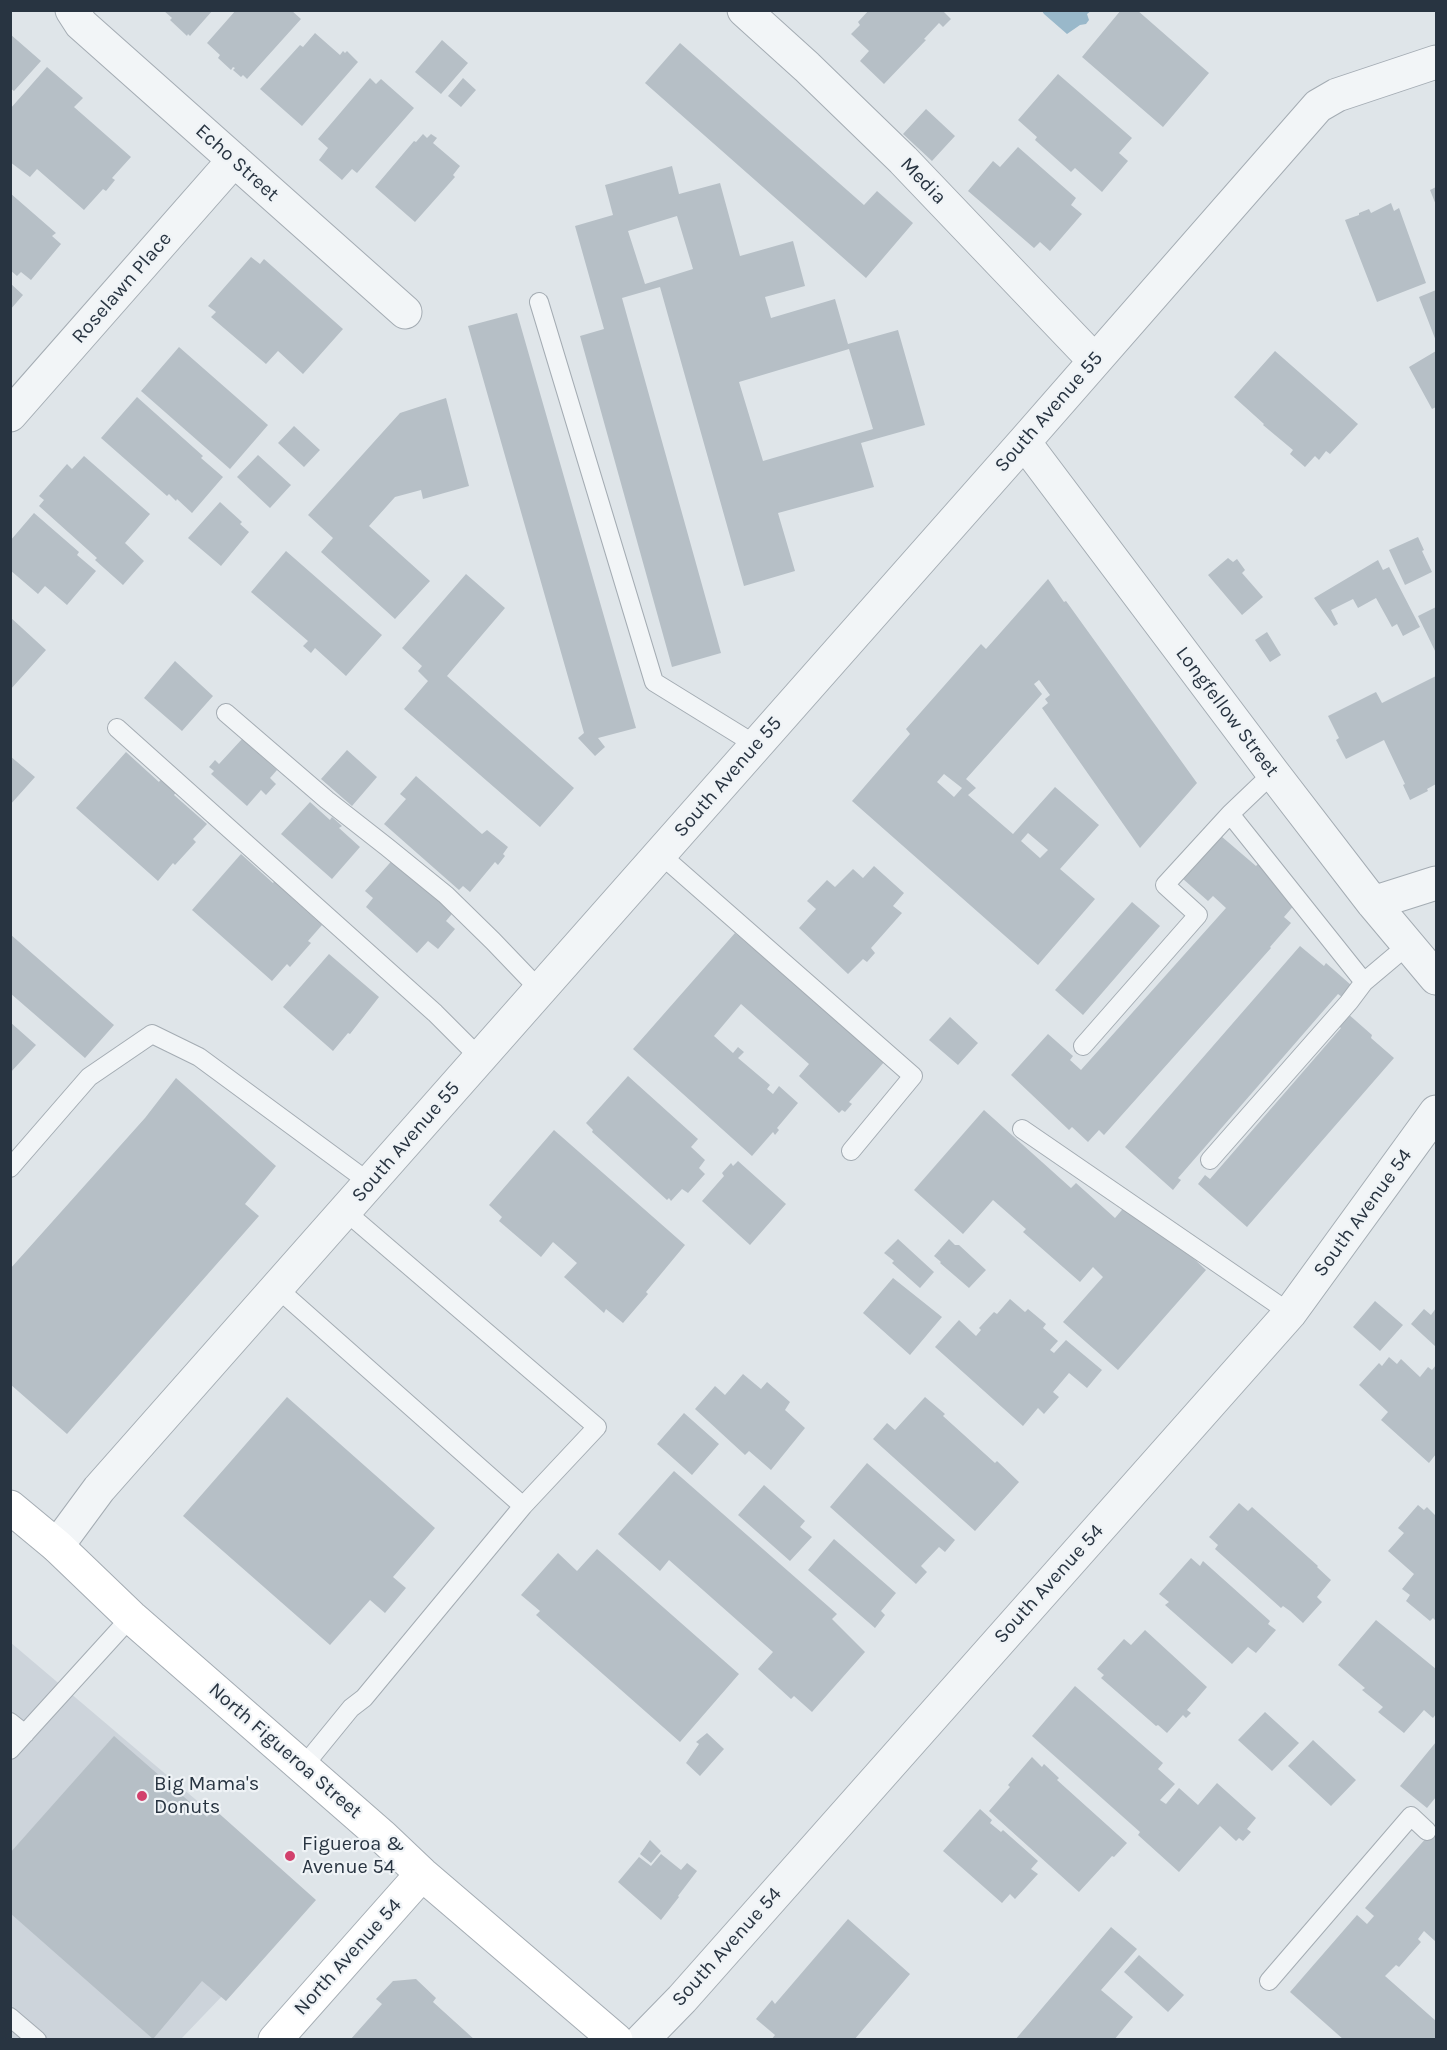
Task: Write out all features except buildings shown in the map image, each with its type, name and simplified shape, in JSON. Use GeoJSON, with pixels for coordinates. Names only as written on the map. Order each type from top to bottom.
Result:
{"type":"FeatureCollection","features":[{"type":"Feature","properties":{"kind":"main road","name":"North Figueroa Street"},"geometry":{"type":"LineString","coordinates":[[10,1508],[57,1546],[131,1617],[383,1837],[422,1874],[616,2040]]}},
{"type":"Feature","properties":{"kind":"main road","name":"North Avenue 54"},"geometry":{"type":"LineString","coordinates":[[274,2040],[422,1874]]}},
{"type":"Feature","properties":{"kind":"street","name":"Echo Street"},"geometry":{"type":"LineString","coordinates":[[72,10],[81,24],[405,312]]}},
{"type":"Feature","properties":{"kind":"street","name":"Media"},"geometry":{"type":"LineString","coordinates":[[744,10],[903,160],[1094,360]]}},
{"type":"Feature","properties":{"kind":"street","name":"South Avenue 55"},"geometry":{"type":"LineString","coordinates":[[57,1546],[99,1489],[1318,106],[1337,94],[1437,62]]}},
{"type":"Feature","properties":{"kind":"street","name":"Roselawn Place"},"geometry":{"type":"LineString","coordinates":[[10,415],[234,160]]}},
{"type":"Feature","properties":{"kind":"street","name":"Longfellow Street"},"geometry":{"type":"LineString","coordinates":[[1024,441],[1373,903],[1437,978]]}},
{"type":"Feature","properties":{"kind":"street"},"geometry":{"type":"LineString","coordinates":[[1373,903],[1437,883]]}},
{"type":"Feature","properties":{"kind":"street","name":"South Avenue 54"},"geometry":{"type":"LineString","coordinates":[[642,2040],[690,1990],[1290,1313],[1437,1112]]}},
{"type":"Feature","properties":{"kind":"lane"},"geometry":{"type":"LineString","coordinates":[[539,302],[654,682],[756,745]]}},
{"type":"Feature","properties":{"kind":"lane"},"geometry":{"type":"LineString","coordinates":[[226,713],[327,800],[446,895],[540,990]]}},
{"type":"Feature","properties":{"kind":"lane"},"geometry":{"type":"LineString","coordinates":[[117,728],[435,1013],[480,1058]]}},
{"type":"Feature","properties":{"kind":"lane"},"geometry":{"type":"LineString","coordinates":[[1083,1046],[1198,915],[1165,885],[1230,814],[1273,772]]}},
{"type":"Feature","properties":{"kind":"lane"},"geometry":{"type":"LineString","coordinates":[[1230,814],[1364,982]]}},
{"type":"Feature","properties":{"kind":"lane"},"geometry":{"type":"LineString","coordinates":[[660,854],[913,1076],[851,1151]]}},
{"type":"Feature","properties":{"kind":"lane"},"geometry":{"type":"LineString","coordinates":[[1210,1160],[1364,982],[1408,945]]}},
{"type":"Feature","properties":{"kind":"lane"},"geometry":{"type":"LineString","coordinates":[[10,1168],[89,1077],[152,1034],[200,1057],[370,1183]]}},
{"type":"Feature","properties":{"kind":"lane"},"geometry":{"type":"LineString","coordinates":[[1022,1129],[1290,1313]]}},
{"type":"Feature","properties":{"kind":"lane"},"geometry":{"type":"LineString","coordinates":[[302,1768],[351,1708],[364,1698],[523,1506],[597,1427],[345,1210]]}},
{"type":"Feature","properties":{"kind":"lane"},"geometry":{"type":"LineString","coordinates":[[277,1288],[523,1506]]}},
{"type":"Feature","properties":{"kind":"lane"},"geometry":{"type":"LineString","coordinates":[[10,1750],[131,1617]]}},
{"type":"Feature","properties":{"kind":"lane"},"geometry":{"type":"LineString","coordinates":[[10,1722],[25,1734]]}},
{"type":"Feature","properties":{"kind":"lane"},"geometry":{"type":"LineString","coordinates":[[1269,1981],[1411,1816],[1428,1831]]}},
{"type":"Feature","properties":{"kind":"lane"},"geometry":{"type":"LineString","coordinates":[[10,2017],[37,2040]]}},
{"type":"Feature","properties":{"kind":"shaded area"},"geometry":{"type":"Polygon","coordinates":[[[10,1642],[314,1900],[181,2039],[11,2039],[10,1642]]]}},
{"type":"Feature","properties":{"kind":"water"},"geometry":{"type":"Polygon","coordinates":[[[1042,11],[1091,11],[1087,14],[1089,20],[1086,24],[1080,25],[1067,34],[1042,11]]]}},
{"type":"Feature","properties":{"kind":"place","name":"Big Mama's Donuts"},"geometry":{"type":"Point","coordinates":[142,1796]}},
{"type":"Feature","properties":{"kind":"place","name":"Figueroa & Avenue 54"},"geometry":{"type":"Point","coordinates":[290,1856]}}]}
